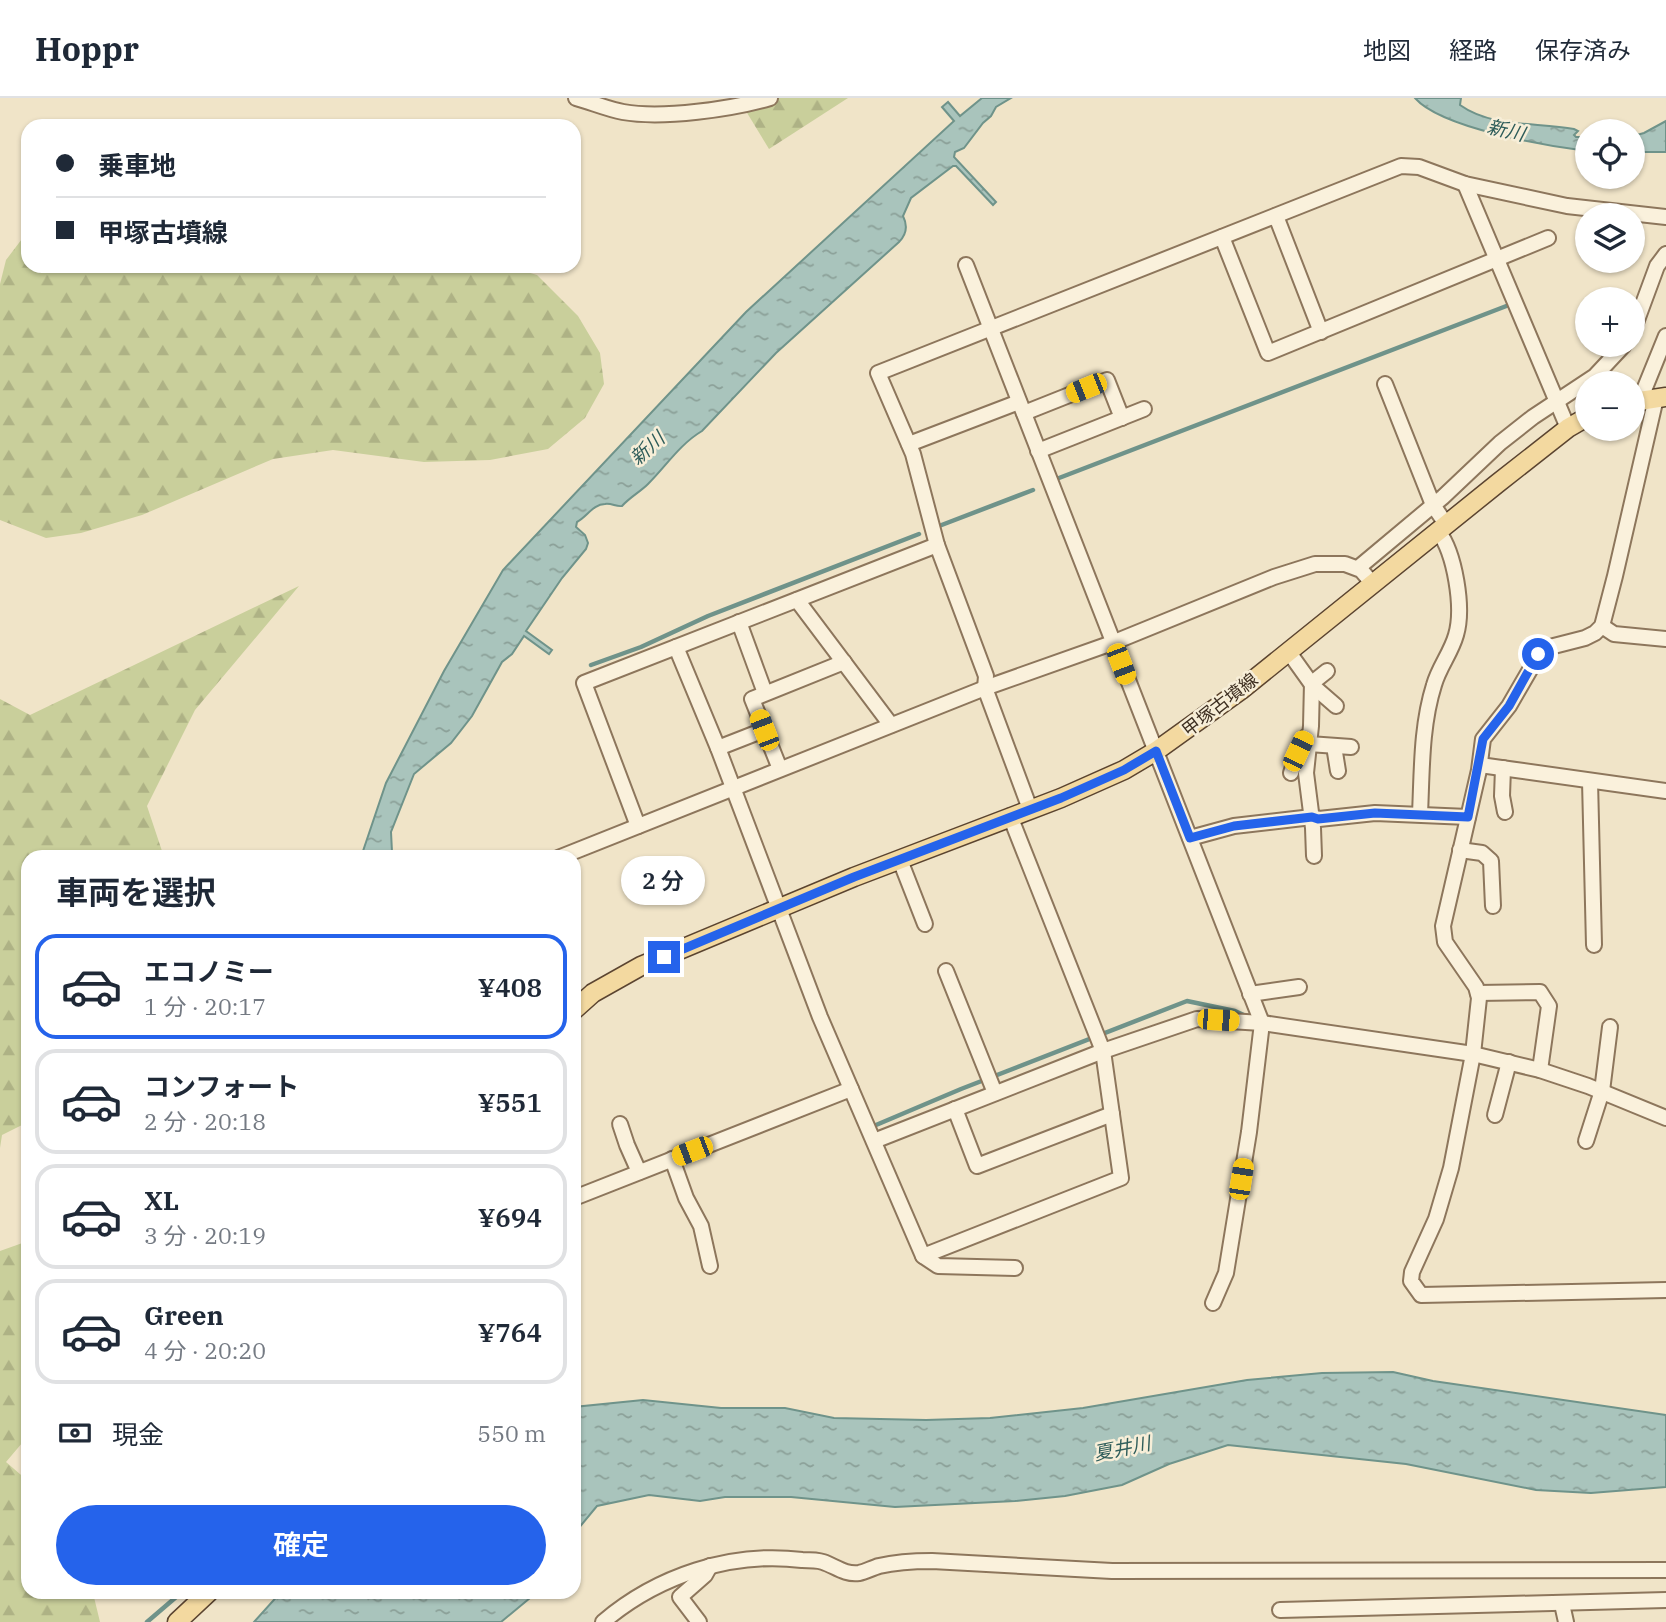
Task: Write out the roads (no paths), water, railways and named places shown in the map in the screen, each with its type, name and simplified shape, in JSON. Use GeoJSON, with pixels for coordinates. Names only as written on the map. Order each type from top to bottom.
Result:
{"type":"FeatureCollection","features":[{"type":"Feature","properties":{"kind":"main road","name":"甲塚古墳線"},"geometry":{"type":"LineString","coordinates":[[581,1004],[593,993],[641,966],[1030,808],[1074,793],[1124,770],[1156,751],[1241,690],[1575,424]]}},
{"type":"Feature","properties":{"kind":"main road"},"geometry":{"type":"LineString","coordinates":[[177,1622],[202,1599]]}},
{"type":"Feature","properties":{"kind":"street"},"geometry":{"type":"LineString","coordinates":[[576,98],[624,112],[657,113],[712,109],[770,98]]}},
{"type":"Feature","properties":{"kind":"street"},"geometry":{"type":"LineString","coordinates":[[1030,808],[985,688],[986,676],[937,545],[909,444],[878,373],[1401,166],[1419,167],[1465,184],[1567,206],[1666,217]]}},
{"type":"Feature","properties":{"kind":"street"},"geometry":{"type":"LineString","coordinates":[[1465,184],[1568,428]]}},
{"type":"Feature","properties":{"kind":"street"},"geometry":{"type":"LineString","coordinates":[[1276,216],[1321,332]]}},
{"type":"Feature","properties":{"kind":"street"},"geometry":{"type":"LineString","coordinates":[[1222,237],[1268,354],[1548,238]]}},
{"type":"Feature","properties":{"kind":"street"},"geometry":{"type":"LineString","coordinates":[[1645,298],[1657,266],[1666,254]]}},
{"type":"Feature","properties":{"kind":"street"},"geometry":{"type":"LineString","coordinates":[[966,265],[1262,1024],[1249,1132],[1226,1273],[1213,1303]]}},
{"type":"Feature","properties":{"kind":"street"},"geometry":{"type":"LineString","coordinates":[[1666,336],[1602,626],[1595,634],[1585,638],[1542,649],[1509,706],[1483,739],[1480,765],[1443,926],[1445,942],[1478,993],[1473,1054],[1451,1168],[1436,1219],[1412,1272],[1411,1281],[1421,1294],[1666,1290]]}},
{"type":"Feature","properties":{"kind":"street"},"geometry":{"type":"LineString","coordinates":[[1358,568],[1433,505],[1500,443],[1533,417],[1595,376],[1613,357]]}},
{"type":"Feature","properties":{"kind":"street"},"geometry":{"type":"LineString","coordinates":[[909,444],[1107,380],[1122,418]]}},
{"type":"Feature","properties":{"kind":"street"},"geometry":{"type":"LineString","coordinates":[[1385,384],[1442,528],[1450,553],[1458,600],[1459,622],[1452,648],[1434,684],[1422,752],[1420,814]]}},
{"type":"Feature","properties":{"kind":"street"},"geometry":{"type":"LineString","coordinates":[[1038,451],[1144,410]]}},
{"type":"Feature","properties":{"kind":"street"},"geometry":{"type":"LineString","coordinates":[[638,825],[584,683],[937,545]]}},
{"type":"Feature","properties":{"kind":"street"},"geometry":{"type":"LineString","coordinates":[[577,850],[985,688],[1112,643],[1274,577],[1315,564],[1345,564],[1358,568],[1373,584]]}},
{"type":"Feature","properties":{"kind":"street"},"geometry":{"type":"LineString","coordinates":[[797,600],[891,725]]}},
{"type":"Feature","properties":{"kind":"street"},"geometry":{"type":"LineString","coordinates":[[739,622],[765,693]]}},
{"type":"Feature","properties":{"kind":"street"},"geometry":{"type":"LineString","coordinates":[[1602,626],[1615,634],[1666,639]]}},
{"type":"Feature","properties":{"kind":"street"},"geometry":{"type":"LineString","coordinates":[[676,646],[718,748],[820,1017],[923,1256],[938,1266],[1016,1268]]}},
{"type":"Feature","properties":{"kind":"street"},"geometry":{"type":"LineString","coordinates":[[1288,651],[1312,683],[1336,706]]}},
{"type":"Feature","properties":{"kind":"street"},"geometry":{"type":"LineString","coordinates":[[780,769],[752,699],[844,662]]}},
{"type":"Feature","properties":{"kind":"street"},"geometry":{"type":"LineString","coordinates":[[1314,856],[1306,773],[1312,683],[1327,671]]}},
{"type":"Feature","properties":{"kind":"street"},"geometry":{"type":"LineString","coordinates":[[718,748],[764,730]]}},
{"type":"Feature","properties":{"kind":"street"},"geometry":{"type":"LineString","coordinates":[[1291,773],[1304,738],[1351,747]]}},
{"type":"Feature","properties":{"kind":"street"},"geometry":{"type":"LineString","coordinates":[[1335,746],[1339,771]]}},
{"type":"Feature","properties":{"kind":"street"},"geometry":{"type":"LineString","coordinates":[[1480,765],[1666,792]]}},
{"type":"Feature","properties":{"kind":"street"},"geometry":{"type":"LineString","coordinates":[[1503,768],[1502,796],[1505,812]]}},
{"type":"Feature","properties":{"kind":"street"},"geometry":{"type":"LineString","coordinates":[[1590,781],[1594,944]]}},
{"type":"Feature","properties":{"kind":"street"},"geometry":{"type":"LineString","coordinates":[[1190,838],[1234,826],[1312,817],[1318,819],[1375,813],[1468,817]]}},
{"type":"Feature","properties":{"kind":"street"},"geometry":{"type":"LineString","coordinates":[[923,1256],[1121,1178],[1103,1051],[1010,816]]}},
{"type":"Feature","properties":{"kind":"street"},"geometry":{"type":"LineString","coordinates":[[1460,850],[1482,853],[1491,861],[1493,906]]}},
{"type":"Feature","properties":{"kind":"street"},"geometry":{"type":"LineString","coordinates":[[900,860],[925,924]]}},
{"type":"Feature","properties":{"kind":"street"},"geometry":{"type":"LineString","coordinates":[[946,971],[995,1093]]}},
{"type":"Feature","properties":{"kind":"street"},"geometry":{"type":"LineString","coordinates":[[1250,994],[1299,987]]}},
{"type":"Feature","properties":{"kind":"street"},"geometry":{"type":"LineString","coordinates":[[1478,993],[1540,992],[1549,1006],[1540,1070]]}},
{"type":"Feature","properties":{"kind":"street"},"geometry":{"type":"LineString","coordinates":[[874,1141],[1103,1051],[1197,1019],[1262,1024],[1473,1054],[1540,1070],[1602,1091],[1666,1118]]}},
{"type":"Feature","properties":{"kind":"street"},"geometry":{"type":"LineString","coordinates":[[1586,1141],[1602,1091],[1610,1027]]}},
{"type":"Feature","properties":{"kind":"street"},"geometry":{"type":"LineString","coordinates":[[1495,1115],[1509,1062]]}},
{"type":"Feature","properties":{"kind":"street"},"geometry":{"type":"LineString","coordinates":[[581,1195],[851,1089]]}},
{"type":"Feature","properties":{"kind":"street"},"geometry":{"type":"LineString","coordinates":[[955,1109],[977,1166],[1112,1114]]}},
{"type":"Feature","properties":{"kind":"street"},"geometry":{"type":"LineString","coordinates":[[620,1124],[626,1145],[639,1172]]}},
{"type":"Feature","properties":{"kind":"street"},"geometry":{"type":"LineString","coordinates":[[672,1159],[686,1198],[701,1226],[710,1266]]}},
{"type":"Feature","properties":{"kind":"street"},"geometry":{"type":"LineString","coordinates":[[603,1622],[635,1599],[675,1579],[710,1564],[739,1559],[791,1558],[822,1562],[838,1570],[857,1574],[878,1566],[932,1561],[1125,1572],[1666,1570]]}},
{"type":"Feature","properties":{"kind":"street"},"geometry":{"type":"LineString","coordinates":[[699,1622],[680,1597],[705,1575],[710,1564]]}},
{"type":"Feature","properties":{"kind":"street"},"geometry":{"type":"LineString","coordinates":[[1280,1610],[1319,1616],[1666,1600]]}},
{"type":"Feature","properties":{"kind":"street"},"geometry":{"type":"LineString","coordinates":[[1562,1604],[1566,1622]]}},
{"type":"Feature","properties":{"kind":"water","name":"新川"},"geometry":{"type":"Polygon","coordinates":[[[982,98],[1011,98],[996,107],[964,148],[955,152],[954,157],[996,202],[993,205],[956,166],[911,198],[903,216],[905,233],[899,242],[776,353],[645,487],[622,506],[601,505],[577,522],[576,527],[585,535],[588,543],[586,549],[562,578],[526,631],[552,650],[549,654],[524,636],[512,654],[502,662],[472,716],[451,743],[414,774],[391,832],[392,850],[363,850],[386,783],[444,671],[503,570],[746,312],[954,121],[942,107],[948,102],[960,116],[982,98]]]}},
{"type":"Feature","properties":{"kind":"water","name":"新川"},"geometry":{"type":"Polygon","coordinates":[[[1415,98],[1461,98],[1460,105],[1500,121],[1574,129],[1575,149],[1470,127],[1428,109],[1415,98]]]}},
{"type":"Feature","properties":{"kind":"water"},"geometry":{"type":"Polygon","coordinates":[[[1666,121],[1666,152],[1645,152],[1645,132],[1666,121]]]}},
{"type":"Feature","properties":{"kind":"water","name":"夏井川"},"geometry":{"type":"Polygon","coordinates":[[[1393,1372],[1433,1381],[1666,1415],[1666,1487],[1591,1493],[1536,1490],[1406,1464],[1228,1445],[1169,1464],[1122,1485],[1065,1496],[895,1507],[791,1497],[725,1497],[700,1501],[649,1495],[597,1506],[581,1525],[581,1406],[643,1400],[721,1408],[785,1408],[834,1418],[990,1418],[1083,1408],[1247,1380],[1322,1373],[1393,1372]]]}},
{"type":"Feature","properties":{"kind":"water"},"geometry":{"type":"Polygon","coordinates":[[[275,1599],[529,1599],[501,1622],[254,1622],[275,1599]]]}},
{"type":"Feature","properties":{"kind":"waterway"},"geometry":{"type":"LineString","coordinates":[[1059,478],[1509,305]]}},
{"type":"Feature","properties":{"kind":"waterway"},"geometry":{"type":"LineString","coordinates":[[939,526],[1033,490]]}},
{"type":"Feature","properties":{"kind":"waterway"},"geometry":{"type":"LineString","coordinates":[[591,665],[641,647],[708,616],[919,534]]}},
{"type":"Feature","properties":{"kind":"waterway"},"geometry":{"type":"LineString","coordinates":[[876,1125],[1187,1001],[1235,1011],[1248,1017]]}},
{"type":"Feature","properties":{"kind":"waterway"},"geometry":{"type":"LineString","coordinates":[[147,1622],[174,1599]]}}]}
